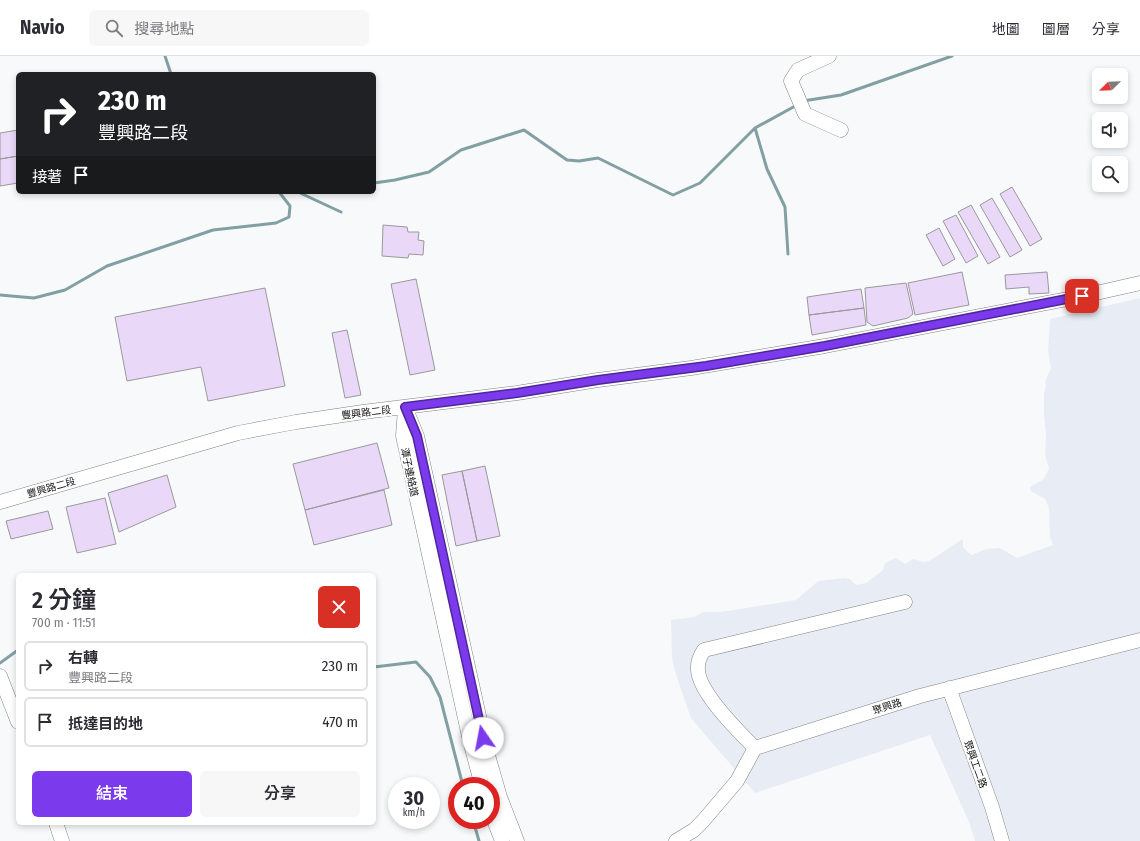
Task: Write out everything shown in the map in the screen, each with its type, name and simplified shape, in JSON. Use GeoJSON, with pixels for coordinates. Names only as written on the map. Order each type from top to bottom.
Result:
{"type":"FeatureCollection","features":[{"type":"Feature","properties":{"kind":"street"},"geometry":{"type":"LineString","coordinates":[[829,56],[798,70],[791,81],[805,114],[841,130]]}},
{"type":"Feature","properties":{"kind":"street","name":"豐興路二段"},"geometry":{"type":"LineString","coordinates":[[0,502],[238,433],[296,422],[517,393],[598,380],[691,368],[825,346],[1082,296],[1140,283]]}},
{"type":"Feature","properties":{"kind":"street","name":"潭子連絡道"},"geometry":{"type":"LineString","coordinates":[[405,407],[403,436],[466,725],[480,777]]}},
{"type":"Feature","properties":{"kind":"street","name":"潭子連絡道"},"geometry":{"type":"LineString","coordinates":[[405,407],[417,436],[483,738],[500,797],[517,841]]}},
{"type":"Feature","properties":{"kind":"street"},"geometry":{"type":"LineString","coordinates":[[676,841],[694,830],[738,781],[755,748],[725,716],[700,680],[698,664],[704,650],[905,602]]}},
{"type":"Feature","properties":{"kind":"street","name":"聚興路"},"geometry":{"type":"LineString","coordinates":[[755,748],[920,696],[1140,640]]}},
{"type":"Feature","properties":{"kind":"street"},"geometry":{"type":"LineString","coordinates":[[0,676],[16,717]]}},
{"type":"Feature","properties":{"kind":"street","name":"聚興工二路"},"geometry":{"type":"LineString","coordinates":[[949,688],[992,807],[1002,841]]}},
{"type":"Feature","properties":{"kind":"street"},"geometry":{"type":"LineString","coordinates":[[57,825],[62,841]]}},
{"type":"Feature","properties":{"kind":"street"},"geometry":{"type":"LineString","coordinates":[[497,829],[502,841]]}},
{"type":"Feature","properties":{"kind":"shaded area"},"geometry":{"type":"Polygon","coordinates":[[[1140,298],[1140,841],[975,841],[969,822],[930,735],[755,793],[691,718],[676,675],[672,658],[671,620],[694,617],[703,612],[721,612],[796,600],[818,581],[844,578],[850,579],[856,585],[866,583],[883,570],[885,563],[896,558],[905,564],[913,559],[924,562],[929,561],[963,539],[963,547],[971,555],[987,549],[1000,548],[1017,558],[1053,545],[1050,537],[1049,508],[1045,499],[1031,491],[1030,487],[1044,479],[1049,468],[1045,455],[1046,436],[1044,394],[1046,386],[1045,382],[1051,368],[1048,351],[1050,319],[1140,298]]]}},
{"type":"Feature","properties":{"kind":"building"},"geometry":{"type":"Polygon","coordinates":[[[16,130],[16,156],[0,159],[0,133],[16,130]]]}},
{"type":"Feature","properties":{"kind":"building"},"geometry":{"type":"Polygon","coordinates":[[[16,156],[16,183],[0,186],[0,159],[16,156]]]}},
{"type":"Feature","properties":{"kind":"building"},"geometry":{"type":"Polygon","coordinates":[[[1012,187],[1042,239],[1030,246],[1000,194],[1012,187]]]}},
{"type":"Feature","properties":{"kind":"building"},"geometry":{"type":"Polygon","coordinates":[[[992,198],[1022,250],[1010,257],[980,205],[992,198]]]}},
{"type":"Feature","properties":{"kind":"building"},"geometry":{"type":"Polygon","coordinates":[[[971,205],[1000,257],[988,264],[958,212],[971,205]]]}},
{"type":"Feature","properties":{"kind":"building"},"geometry":{"type":"Polygon","coordinates":[[[956,215],[978,256],[966,263],[943,221],[956,215]]]}},
{"type":"Feature","properties":{"kind":"building"},"geometry":{"type":"Polygon","coordinates":[[[383,225],[407,227],[408,232],[419,232],[418,240],[424,241],[423,255],[409,254],[408,258],[382,256],[383,225]]]}},
{"type":"Feature","properties":{"kind":"building"},"geometry":{"type":"Polygon","coordinates":[[[939,228],[955,259],[943,266],[926,235],[939,228]]]}},
{"type":"Feature","properties":{"kind":"building"},"geometry":{"type":"Polygon","coordinates":[[[962,272],[969,305],[915,315],[908,283],[962,272]]]}},
{"type":"Feature","properties":{"kind":"building"},"geometry":{"type":"Polygon","coordinates":[[[1047,272],[1049,293],[1029,294],[1029,287],[1006,289],[1005,275],[1047,272]]]}},
{"type":"Feature","properties":{"kind":"building"},"geometry":{"type":"Polygon","coordinates":[[[416,279],[435,370],[410,375],[391,284],[416,279]]]}},
{"type":"Feature","properties":{"kind":"building"},"geometry":{"type":"Polygon","coordinates":[[[906,283],[913,314],[908,318],[873,326],[867,322],[865,288],[906,283]]]}},
{"type":"Feature","properties":{"kind":"building"},"geometry":{"type":"Polygon","coordinates":[[[265,288],[285,386],[208,401],[201,367],[127,381],[115,317],[265,288]]]}},
{"type":"Feature","properties":{"kind":"building"},"geometry":{"type":"Polygon","coordinates":[[[861,289],[864,308],[809,315],[807,297],[861,289]]]}},
{"type":"Feature","properties":{"kind":"building"},"geometry":{"type":"Polygon","coordinates":[[[864,308],[866,325],[812,335],[809,315],[864,308]]]}},
{"type":"Feature","properties":{"kind":"building"},"geometry":{"type":"Polygon","coordinates":[[[347,330],[361,395],[345,398],[332,333],[347,330]]]}},
{"type":"Feature","properties":{"kind":"building"},"geometry":{"type":"Polygon","coordinates":[[[377,443],[389,488],[305,510],[293,464],[377,443]]]}},
{"type":"Feature","properties":{"kind":"building"},"geometry":{"type":"Polygon","coordinates":[[[485,466],[500,536],[477,541],[462,471],[485,466]]]}},
{"type":"Feature","properties":{"kind":"building"},"geometry":{"type":"Polygon","coordinates":[[[462,471],[477,541],[456,546],[442,475],[462,471]]]}},
{"type":"Feature","properties":{"kind":"building"},"geometry":{"type":"Polygon","coordinates":[[[167,475],[176,507],[119,532],[108,493],[167,475]]]}},
{"type":"Feature","properties":{"kind":"building"},"geometry":{"type":"Polygon","coordinates":[[[384,490],[392,525],[314,545],[305,510],[384,490]]]}},
{"type":"Feature","properties":{"kind":"building"},"geometry":{"type":"Polygon","coordinates":[[[105,498],[116,544],[77,553],[66,507],[105,498]]]}},
{"type":"Feature","properties":{"kind":"building"},"geometry":{"type":"Polygon","coordinates":[[[48,511],[53,529],[11,539],[6,521],[48,511]]]}},
{"type":"Feature","properties":{"kind":"waterway"},"geometry":{"type":"LineString","coordinates":[[165,56],[170,72]]}},
{"type":"Feature","properties":{"kind":"waterway"},"geometry":{"type":"LineString","coordinates":[[803,101],[841,95],[952,56]]}},
{"type":"Feature","properties":{"kind":"waterway"},"geometry":{"type":"LineString","coordinates":[[376,183],[429,172],[461,150],[524,130],[567,160],[579,161],[598,158],[673,195],[700,183],[755,128],[797,105]]}},
{"type":"Feature","properties":{"kind":"waterway"},"geometry":{"type":"LineString","coordinates":[[755,128],[767,169],[785,207],[788,254]]}},
{"type":"Feature","properties":{"kind":"waterway"},"geometry":{"type":"LineString","coordinates":[[0,295],[34,298],[65,290],[107,266],[213,230],[276,223],[289,217],[290,206],[281,194]]}},
{"type":"Feature","properties":{"kind":"waterway"},"geometry":{"type":"LineString","coordinates":[[302,194],[341,212]]}},
{"type":"Feature","properties":{"kind":"waterway"},"geometry":{"type":"LineString","coordinates":[[0,663],[16,651]]}},
{"type":"Feature","properties":{"kind":"waterway"},"geometry":{"type":"LineString","coordinates":[[376,667],[416,662],[430,677],[440,697],[461,777]]}},
{"type":"Feature","properties":{"kind":"waterway"},"geometry":{"type":"LineString","coordinates":[[476,829],[479,841]]}},
{"type":"Feature","properties":{"kind":"route"},"geometry":{"type":"LineString","coordinates":[[483,738],[417,436],[405,407],[517,393],[598,380],[706,366],[825,346],[1082,296]]}}]}
